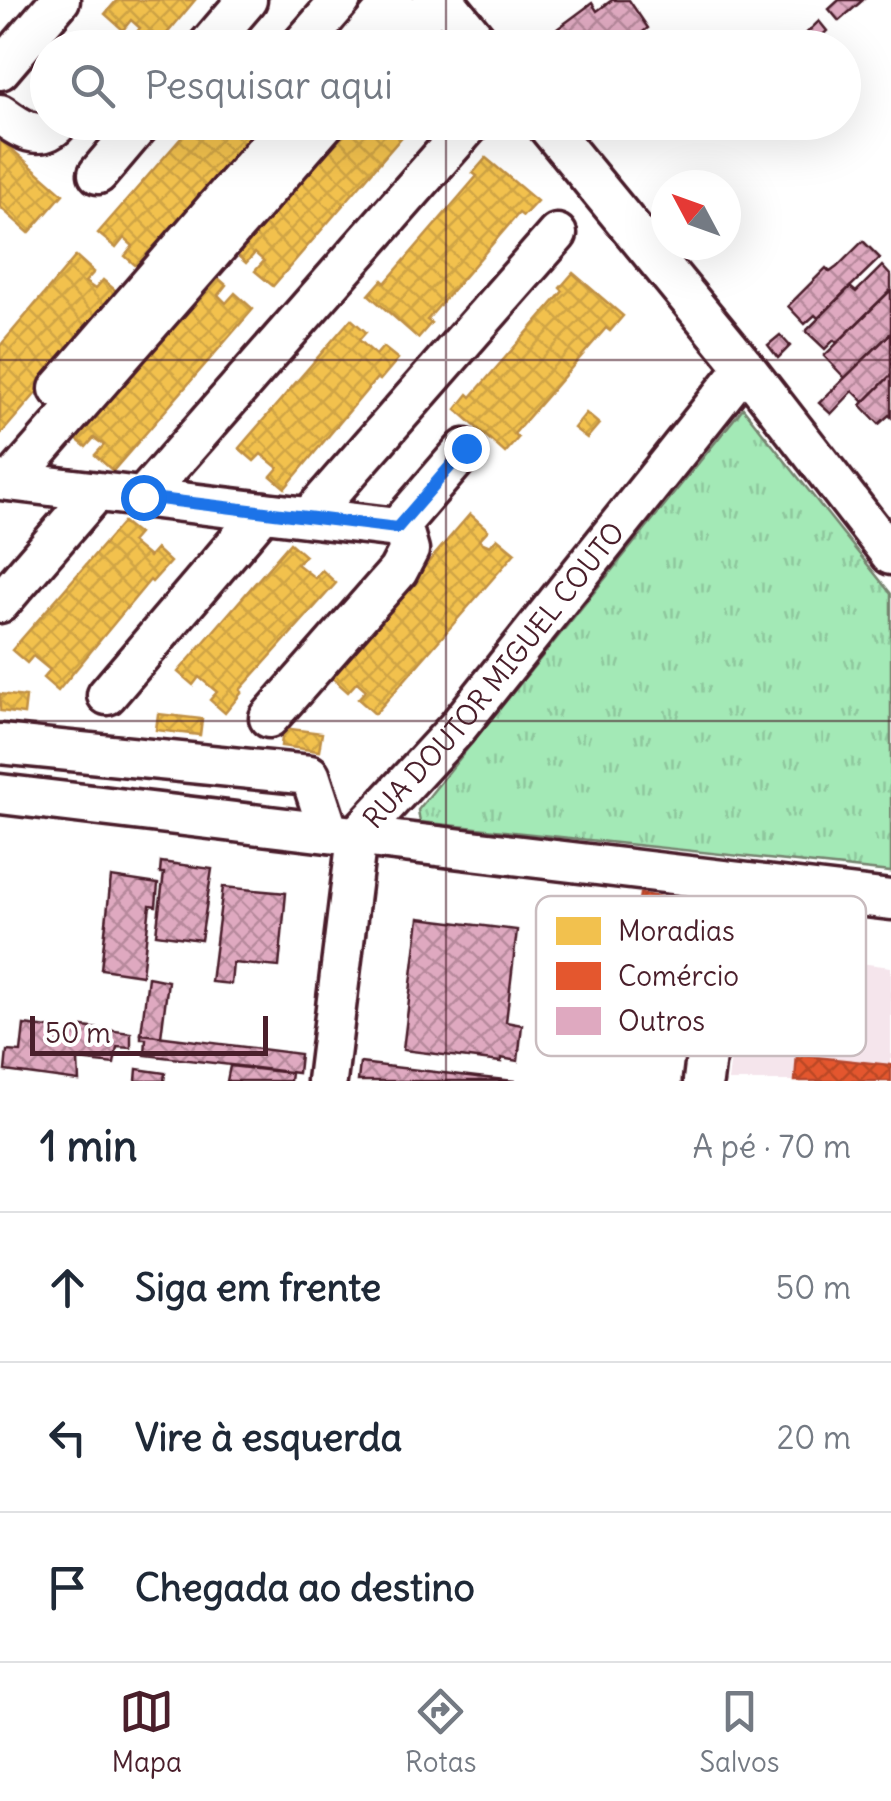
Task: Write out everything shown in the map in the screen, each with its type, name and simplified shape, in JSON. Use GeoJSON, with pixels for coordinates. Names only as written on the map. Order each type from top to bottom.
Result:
{"type":"FeatureCollection","features":[{"type":"Feature","properties":{"kind":"street"},"geometry":{"type":"LineString","coordinates":[[34,30],[60,0]]}},
{"type":"Feature","properties":{"kind":"street"},"geometry":{"type":"LineString","coordinates":[[221,30],[247,0]]}},
{"type":"Feature","properties":{"kind":"street"},"geometry":{"type":"LineString","coordinates":[[315,30],[341,0]]}},
{"type":"Feature","properties":{"kind":"street"},"geometry":{"type":"LineString","coordinates":[[369,30],[394,0]]}},
{"type":"Feature","properties":{"kind":"street"},"geometry":{"type":"LineString","coordinates":[[412,30],[441,0],[467,30]]}},
{"type":"Feature","properties":{"kind":"street"},"geometry":{"type":"LineString","coordinates":[[0,70],[30,35]]}},
{"type":"Feature","properties":{"kind":"street"},"geometry":{"type":"LineString","coordinates":[[0,114],[30,132]]}},
{"type":"Feature","properties":{"kind":"street"},"geometry":{"type":"LineString","coordinates":[[98,174],[127,140]]}},
{"type":"Feature","properties":{"kind":"street"},"geometry":{"type":"LineString","coordinates":[[173,278],[276,140]]}},
{"type":"Feature","properties":{"kind":"street"},"geometry":{"type":"LineString","coordinates":[[269,718],[398,570],[409,550],[405,536],[397,528],[96,492],[4,473],[173,278],[308,140]]}},
{"type":"Feature","properties":{"kind":"street"},"geometry":{"type":"LineString","coordinates":[[143,497],[456,140]]}},
{"type":"Feature","properties":{"kind":"street"},"geometry":{"type":"LineString","coordinates":[[559,140],[745,367],[891,555]]}},
{"type":"Feature","properties":{"kind":"street"},"geometry":{"type":"LineString","coordinates":[[310,517],[557,234]]}},
{"type":"Feature","properties":{"kind":"street","name":"RUA DOUTOR MIGUEL COUTO"},"geometry":{"type":"LineString","coordinates":[[327,1081],[343,835],[456,728],[745,367]]}},
{"type":"Feature","properties":{"kind":"street"},"geometry":{"type":"LineString","coordinates":[[397,528],[466,448]]}},
{"type":"Feature","properties":{"kind":"street"},"geometry":{"type":"LineString","coordinates":[[0,604],[96,492]]}},
{"type":"Feature","properties":{"kind":"street"},"geometry":{"type":"LineString","coordinates":[[107,694],[263,512]]}},
{"type":"Feature","properties":{"kind":"street"},"geometry":{"type":"LineString","coordinates":[[0,744],[310,775],[343,835]]}},
{"type":"Feature","properties":{"kind":"street"},"geometry":{"type":"LineString","coordinates":[[0,794],[852,896]]}},
{"type":"Feature","properties":{"kind":"street"},"geometry":{"type":"LineString","coordinates":[[725,896],[727,883]]}},
{"type":"Feature","properties":{"kind":"street"},"geometry":{"type":"LineString","coordinates":[[866,897],[891,900]]}},
{"type":"Feature","properties":{"kind":"street"},"geometry":{"type":"LineString","coordinates":[[703,1081],[706,1056]]}},
{"type":"Feature","properties":{"kind":"shaded area"},"geometry":{"type":"Polygon","coordinates":[[[866,964],[891,967],[891,1081],[728,1081],[731,1056],[866,1056],[866,964]]]}},
{"type":"Feature","properties":{"kind":"green space"},"geometry":{"type":"Polygon","coordinates":[[[743,408],[891,594],[891,872],[420,822],[418,810],[743,408]]]}},
{"type":"Feature","properties":{"kind":"building: Moradias"},"geometry":{"type":"Polygon","coordinates":[[[117,0],[195,0],[170,30],[138,30],[131,20],[123,30],[105,14],[117,0]]]}},
{"type":"Feature","properties":{"kind":"building: Moradias"},"geometry":{"type":"Polygon","coordinates":[[[0,139],[63,194],[29,233],[0,207],[0,139]]]}},
{"type":"Feature","properties":{"kind":"building: Moradias"},"geometry":{"type":"Polygon","coordinates":[[[179,140],[256,140],[142,271],[125,256],[133,246],[124,238],[116,248],[98,233],[179,140]]]}},
{"type":"Feature","properties":{"kind":"building: Moradias"},"geometry":{"type":"Polygon","coordinates":[[[322,140],[399,140],[273,286],[255,271],[264,261],[255,253],[246,263],[228,247],[322,140]]]}},
{"type":"Feature","properties":{"kind":"building: Moradias"},"geometry":{"type":"Polygon","coordinates":[[[486,158],[537,201],[523,216],[519,213],[427,320],[431,323],[418,338],[369,295],[382,280],[385,283],[477,176],[473,173],[486,158]]]}},
{"type":"Feature","properties":{"kind":"building: Moradias"},"geometry":{"type":"Polygon","coordinates":[[[76,256],[94,272],[85,282],[95,289],[103,280],[121,295],[0,435],[0,346],[76,256]]]}},
{"type":"Feature","properties":{"kind":"building: Moradias"},"geometry":{"type":"Polygon","coordinates":[[[209,270],[226,285],[218,295],[226,303],[235,293],[253,309],[113,471],[95,455],[104,445],[94,438],[86,447],[69,433],[209,270]]]}},
{"type":"Feature","properties":{"kind":"building: Moradias"},"geometry":{"type":"Polygon","coordinates":[[[573,273],[623,316],[610,331],[606,328],[514,434],[518,438],[505,453],[456,409],[468,394],[471,397],[563,291],[560,288],[573,273]]]}},
{"type":"Feature","properties":{"kind":"building: Moradias"},"geometry":{"type":"Polygon","coordinates":[[[351,319],[366,332],[359,340],[376,355],[383,347],[398,359],[380,380],[377,378],[285,488],[271,476],[278,468],[261,454],[254,461],[239,448],[351,319]]]}},
{"type":"Feature","properties":{"kind":"building: Moradias"},"geometry":{"type":"Polygon","coordinates":[[[586,413],[599,424],[587,438],[574,428],[586,413]]]}},
{"type":"Feature","properties":{"kind":"building: Moradias"},"geometry":{"type":"Polygon","coordinates":[[[470,514],[488,530],[479,540],[490,546],[497,538],[515,553],[375,714],[358,699],[366,690],[357,682],[348,692],[330,676],[470,514]]]}},
{"type":"Feature","properties":{"kind":"building: Moradias"},"geometry":{"type":"Polygon","coordinates":[[[123,522],[138,534],[131,542],[149,557],[156,549],[170,562],[150,580],[58,691],[43,678],[50,670],[33,656],[27,663],[12,650],[123,522]]]}},
{"type":"Feature","properties":{"kind":"building: Moradias"},"geometry":{"type":"Polygon","coordinates":[[[290,543],[305,556],[297,564],[315,578],[322,570],[336,583],[240,690],[225,713],[210,700],[217,692],[199,677],[193,685],[178,672],[290,543]]]}},
{"type":"Feature","properties":{"kind":"building: Moradias"},"geometry":{"type":"Polygon","coordinates":[[[0,694],[26,697],[24,714],[0,711],[0,694]]]}},
{"type":"Feature","properties":{"kind":"building: Moradias"},"geometry":{"type":"Polygon","coordinates":[[[158,714],[202,719],[200,735],[156,730],[158,714]]]}},
{"type":"Feature","properties":{"kind":"building: Moradias"},"geometry":{"type":"Polygon","coordinates":[[[283,728],[322,733],[319,751],[281,746],[283,728]]]}},
{"type":"Feature","properties":{"kind":"building: Comércio"},"geometry":{"type":"Polygon","coordinates":[[[797,1056],[891,1065],[891,1081],[795,1081],[797,1056]]]}},
{"type":"Feature","properties":{"kind":"building: Outros"},"geometry":{"type":"Polygon","coordinates":[[[612,0],[629,0],[648,28],[556,30],[592,3],[597,11],[612,0]]]}},
{"type":"Feature","properties":{"kind":"building: Outros"},"geometry":{"type":"Polygon","coordinates":[[[839,0],[863,0],[839,21],[829,9],[839,0]]]}},
{"type":"Feature","properties":{"kind":"building: Outros"},"geometry":{"type":"Polygon","coordinates":[[[819,21],[826,30],[810,30],[819,21]]]}},
{"type":"Feature","properties":{"kind":"building: Outros"},"geometry":{"type":"Polygon","coordinates":[[[863,241],[880,258],[818,318],[815,315],[805,324],[788,306],[826,268],[830,272],[837,267],[863,241]]]}},
{"type":"Feature","properties":{"kind":"building: Outros"},"geometry":{"type":"Polygon","coordinates":[[[882,266],[891,276],[891,290],[837,343],[834,340],[825,349],[806,331],[850,287],[856,292],[882,266]]]}},
{"type":"Feature","properties":{"kind":"building: Outros"},"geometry":{"type":"Polygon","coordinates":[[[891,290],[891,333],[845,378],[824,356],[891,290]]]}},
{"type":"Feature","properties":{"kind":"building: Outros"},"geometry":{"type":"Polygon","coordinates":[[[891,333],[891,375],[864,402],[853,391],[831,414],[819,403],[891,333]]]}},
{"type":"Feature","properties":{"kind":"building: Outros"},"geometry":{"type":"Polygon","coordinates":[[[780,335],[790,346],[778,358],[768,345],[780,335]]]}},
{"type":"Feature","properties":{"kind":"building: Outros"},"geometry":{"type":"Polygon","coordinates":[[[891,375],[891,417],[879,424],[861,405],[891,375]]]}},
{"type":"Feature","properties":{"kind":"building: Outros"},"geometry":{"type":"Polygon","coordinates":[[[161,862],[212,869],[201,940],[156,934],[164,873],[160,873],[161,862]]]}},
{"type":"Feature","properties":{"kind":"building: Outros"},"geometry":{"type":"Polygon","coordinates":[[[111,877],[158,884],[156,906],[150,905],[142,975],[101,969],[111,877]]]}},
{"type":"Feature","properties":{"kind":"building: Outros"},"geometry":{"type":"Polygon","coordinates":[[[223,887],[286,893],[279,967],[233,963],[231,984],[211,982],[223,887]]]}},
{"type":"Feature","properties":{"kind":"building: Outros"},"geometry":{"type":"Polygon","coordinates":[[[419,918],[517,930],[506,1022],[522,1025],[518,1061],[403,1050],[419,918]]]}},
{"type":"Feature","properties":{"kind":"building: Outros"},"geometry":{"type":"Polygon","coordinates":[[[148,977],[168,981],[161,1037],[141,1034],[148,977]]]}},
{"type":"Feature","properties":{"kind":"building: Outros"},"geometry":{"type":"Polygon","coordinates":[[[24,1025],[131,1033],[131,1048],[117,1047],[114,1064],[78,1060],[79,1081],[5,1071],[7,1051],[21,1052],[24,1025]]]}},
{"type":"Feature","properties":{"kind":"building: Outros"},"geometry":{"type":"Polygon","coordinates":[[[141,1034],[300,1054],[298,1073],[145,1055],[146,1039],[141,1039],[141,1034]]]}},
{"type":"Feature","properties":{"kind":"building: Outros"},"geometry":{"type":"Polygon","coordinates":[[[360,1063],[477,1077],[515,1081],[358,1081],[360,1063]]]}},
{"type":"Feature","properties":{"kind":"building: Outros"},"geometry":{"type":"Polygon","coordinates":[[[230,1066],[291,1073],[290,1081],[227,1081],[230,1066]]]}},
{"type":"Feature","properties":{"kind":"building: Outros"},"geometry":{"type":"Polygon","coordinates":[[[137,1069],[165,1073],[164,1081],[136,1081],[137,1069]]]}},
{"type":"Feature","properties":{"kind":"route"},"geometry":{"type":"LineString","coordinates":[[143,497],[397,528],[466,448]]}}]}
